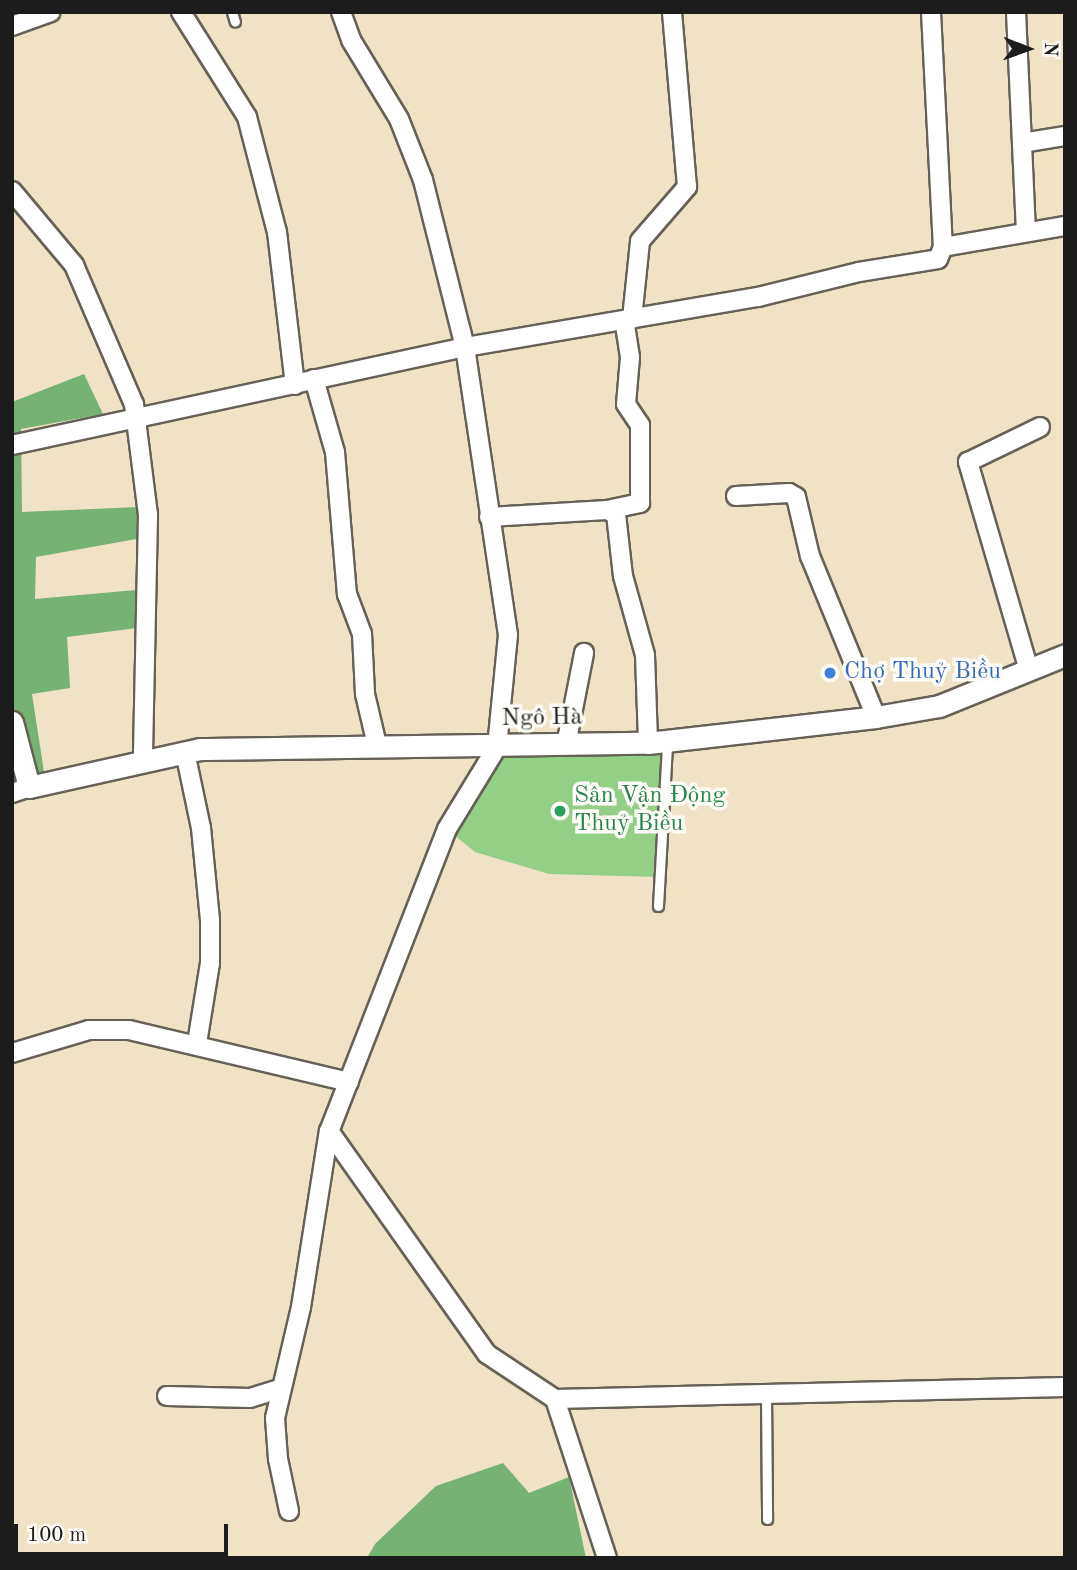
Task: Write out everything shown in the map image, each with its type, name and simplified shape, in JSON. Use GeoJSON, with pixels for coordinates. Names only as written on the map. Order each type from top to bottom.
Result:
{"type":"FeatureCollection","features":[{"type":"Feature","properties":{"kind":"street"},"geometry":{"type":"LineString","coordinates":[[12,26],[51,12]]}},
{"type":"Feature","properties":{"kind":"street"},"geometry":{"type":"LineString","coordinates":[[181,12],[247,117],[277,232],[295,385]]}},
{"type":"Feature","properties":{"kind":"street"},"geometry":{"type":"LineString","coordinates":[[289,1511],[276,1440],[280,1389],[301,1307],[330,1131],[447,829],[497,747],[508,635],[465,347],[423,180],[400,119],[351,40],[341,12]]}},
{"type":"Feature","properties":{"kind":"street"},"geometry":{"type":"LineString","coordinates":[[489,517],[607,510],[640,503],[640,425],[626,404],[630,358],[628,320],[640,241],[687,187],[672,12]]}},
{"type":"Feature","properties":{"kind":"street"},"geometry":{"type":"LineString","coordinates":[[12,445],[138,420],[465,347],[628,320],[938,259],[943,247],[931,12]]}},
{"type":"Feature","properties":{"kind":"street"},"geometry":{"type":"LineString","coordinates":[[1016,12],[1026,231]]}},
{"type":"Feature","properties":{"kind":"street"},"geometry":{"type":"LineString","coordinates":[[1022,143],[1065,136]]}},
{"type":"Feature","properties":{"kind":"street"},"geometry":{"type":"LineString","coordinates":[[12,191],[74,265],[131,392],[138,420],[148,515],[143,760]]}},
{"type":"Feature","properties":{"kind":"street"},"geometry":{"type":"LineString","coordinates":[[943,247],[1065,226]]}},
{"type":"Feature","properties":{"kind":"street"},"geometry":{"type":"LineString","coordinates":[[314,379],[335,452],[347,594],[362,634],[365,694],[377,745]]}},
{"type":"Feature","properties":{"kind":"street"},"geometry":{"type":"LineString","coordinates":[[1028,667],[968,462],[1040,427]]}},
{"type":"Feature","properties":{"kind":"street"},"geometry":{"type":"LineString","coordinates":[[736,496],[789,493],[796,497],[810,556],[876,717]]}},
{"type":"Feature","properties":{"kind":"street"},"geometry":{"type":"LineString","coordinates":[[607,510],[619,520],[623,576],[645,655],[657,742]]}},
{"type":"Feature","properties":{"kind":"street"},"geometry":{"type":"LineString","coordinates":[[566,745],[584,653]]}},
{"type":"Feature","properties":{"kind":"street","name":"Ngô Hà"},"geometry":{"type":"LineString","coordinates":[[20,790],[185,752],[377,745],[497,747],[657,742],[876,717],[939,706],[1028,667],[1065,655]]}},
{"type":"Feature","properties":{"kind":"street"},"geometry":{"type":"LineString","coordinates":[[12,722],[20,790]]}},
{"type":"Feature","properties":{"kind":"street"},"geometry":{"type":"LineString","coordinates":[[185,752],[201,828],[210,920],[211,963],[197,1043]]}},
{"type":"Feature","properties":{"kind":"street"},"geometry":{"type":"LineString","coordinates":[[12,1053],[89,1030],[129,1030],[197,1043],[349,1082]]}},
{"type":"Feature","properties":{"kind":"street"},"geometry":{"type":"LineString","coordinates":[[330,1131],[487,1354],[555,1399],[1065,1387]]}},
{"type":"Feature","properties":{"kind":"street"},"geometry":{"type":"LineString","coordinates":[[167,1396],[250,1398],[280,1389]]}},
{"type":"Feature","properties":{"kind":"street"},"geometry":{"type":"LineString","coordinates":[[555,1399],[607,1558]]}},
{"type":"Feature","properties":{"kind":"lane"},"geometry":{"type":"LineString","coordinates":[[657,742],[658,906]]}},
{"type":"Feature","properties":{"kind":"lane"},"geometry":{"type":"LineString","coordinates":[[766,1394],[767,1519]]}},
{"type":"Feature","properties":{"kind":"green space"},"geometry":{"type":"Polygon","coordinates":[[[84,374],[103,414],[21,429],[22,512],[139,507],[142,538],[36,557],[35,599],[136,590],[137,628],[67,637],[70,688],[32,694],[44,772],[12,782],[12,402],[84,374]]]}},
{"type":"Feature","properties":{"kind":"green space","name":"Sân Vận Động Thuỷ Biều"},"geometry":{"type":"Polygon","coordinates":[[[667,741],[660,877],[549,874],[475,852],[447,829],[497,747],[667,741]]]}},
{"type":"Feature","properties":{"kind":"green space"},"geometry":{"type":"Polygon","coordinates":[[[503,1463],[529,1493],[569,1477],[586,1558],[367,1558],[375,1544],[436,1486],[503,1463]]]}},
{"type":"Feature","properties":{"kind":"place","name":"Chợ Thuỷ Biều"},"geometry":{"type":"Point","coordinates":[830,673]}},
{"type":"Feature","properties":{"kind":"place","name":"Sân Vận Động Thuỷ Biều"},"geometry":{"type":"Point","coordinates":[560,811]}}]}
